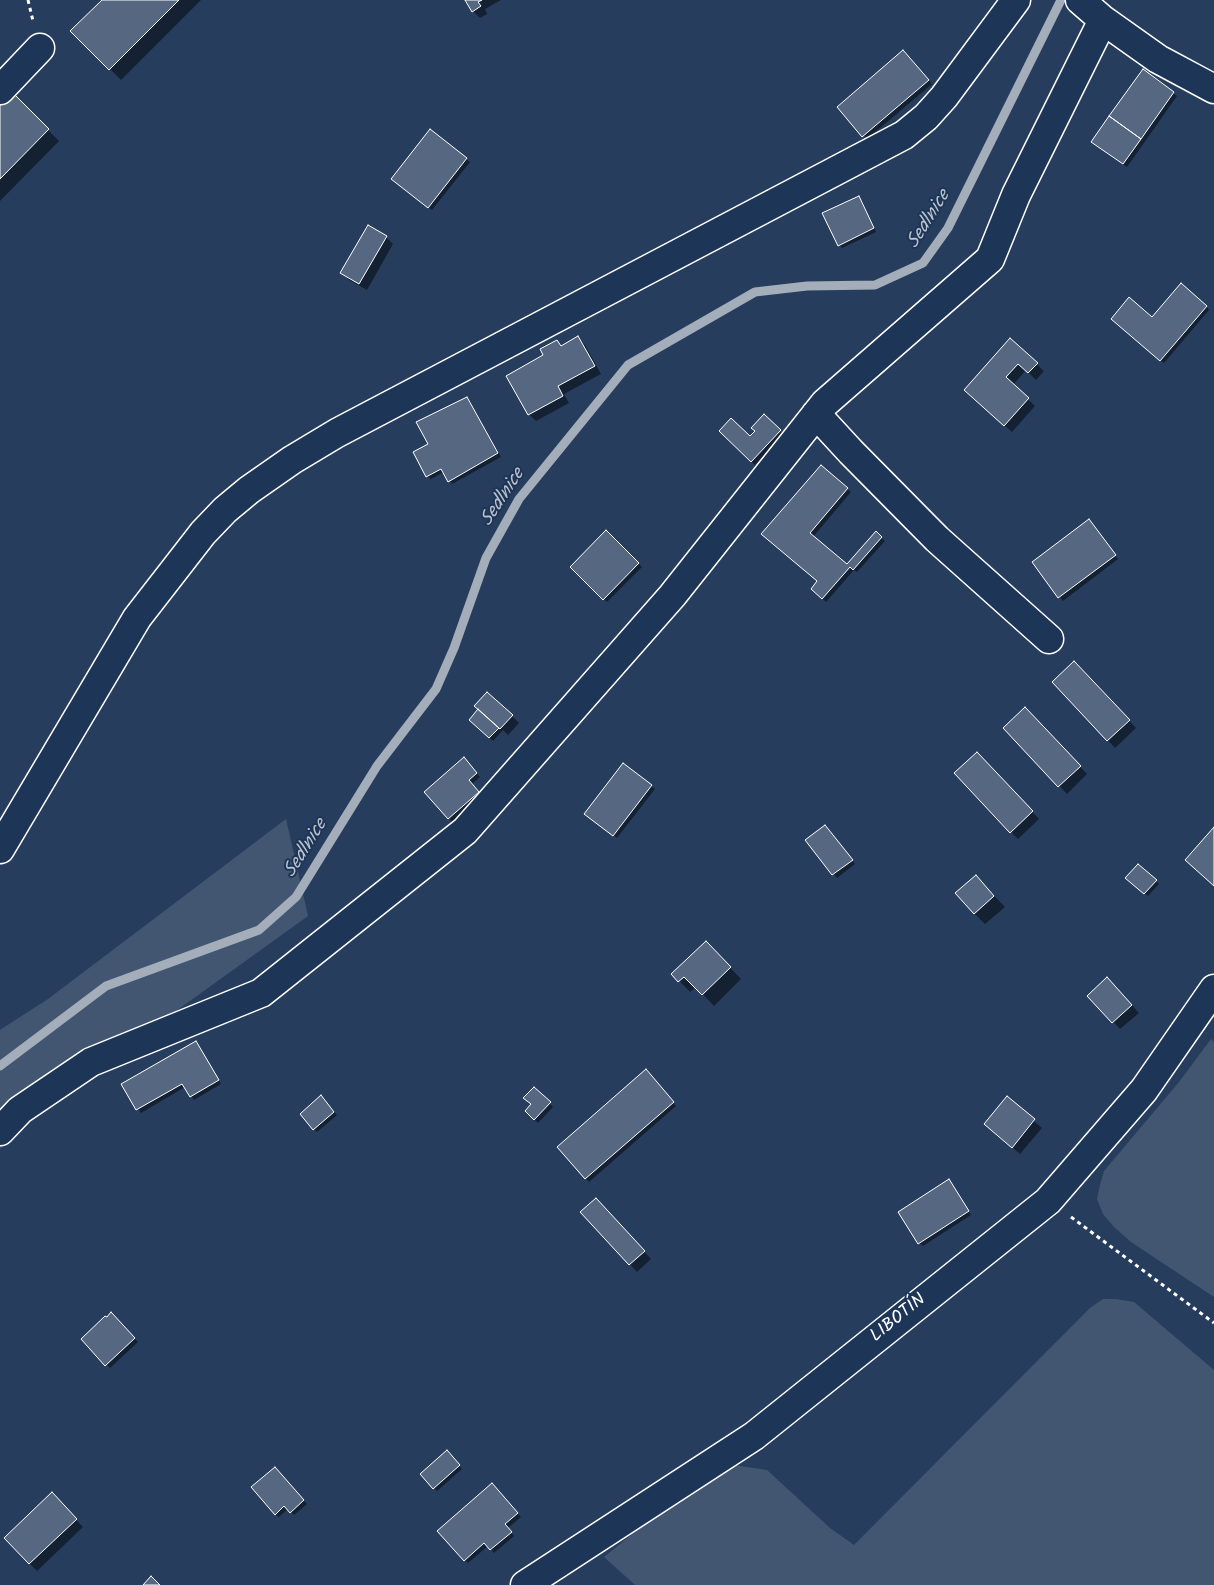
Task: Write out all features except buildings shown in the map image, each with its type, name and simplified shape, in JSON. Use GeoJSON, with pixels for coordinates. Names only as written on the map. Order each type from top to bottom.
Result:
{"type":"FeatureCollection","features":[{"type":"Feature","properties":{"kind":"street"},"geometry":{"type":"LineString","coordinates":[[0,849],[10,818],[137,618],[203,533],[225,510],[249,490],[292,460],[337,433],[912,130],[944,97],[1016,0]]}},
{"type":"Feature","properties":{"kind":"street"},"geometry":{"type":"LineString","coordinates":[[1080,0],[1103,20],[1158,60],[1214,89]]}},
{"type":"Feature","properties":{"kind":"street"},"geometry":{"type":"LineString","coordinates":[[0,1131],[20,1110],[91,1062],[261,993],[464,831],[672,596],[825,403],[990,259],[1016,195],[1103,20]]}},
{"type":"Feature","properties":{"kind":"street"},"geometry":{"type":"LineString","coordinates":[[0,90],[40,48]]}},
{"type":"Feature","properties":{"kind":"street"},"geometry":{"type":"LineString","coordinates":[[816,414],[937,539],[1048,639]]}},
{"type":"Feature","properties":{"kind":"street","name":"LIBOTÍN"},"geometry":{"type":"LineString","coordinates":[[525,1585],[754,1436],[1048,1201],[1144,1090],[1214,989]]}},
{"type":"Feature","properties":{"kind":"path"},"geometry":{"type":"LineString","coordinates":[[1048,1201],[1214,1323]]}},
{"type":"Feature","properties":{"kind":"shaded area"},"geometry":{"type":"Polygon","coordinates":[[[286,819],[308,916],[37,1111],[0,1149],[0,1030],[48,999],[286,819]]]}},
{"type":"Feature","properties":{"kind":"shaded area"},"geometry":{"type":"Polygon","coordinates":[[[1211,1039],[1214,1042],[1214,1297],[1131,1242],[1103,1214],[1097,1199],[1104,1171],[1179,1082],[1211,1039]]]}},
{"type":"Feature","properties":{"kind":"shaded area"},"geometry":{"type":"Polygon","coordinates":[[[1103,1299],[1134,1302],[1214,1370],[1214,1585],[635,1585],[604,1557],[642,1526],[734,1465],[767,1470],[830,1528],[854,1545],[1090,1308],[1103,1299]]]}},
{"type":"Feature","properties":{"kind":"waterway","name":"Sedlnice"},"geometry":{"type":"LineString","coordinates":[[0,1066],[106,986],[259,930],[296,897],[377,766],[436,689],[454,648],[486,558],[519,499],[628,365],[755,292],[807,286],[875,285],[923,263],[948,228],[1061,0]]}}]}
